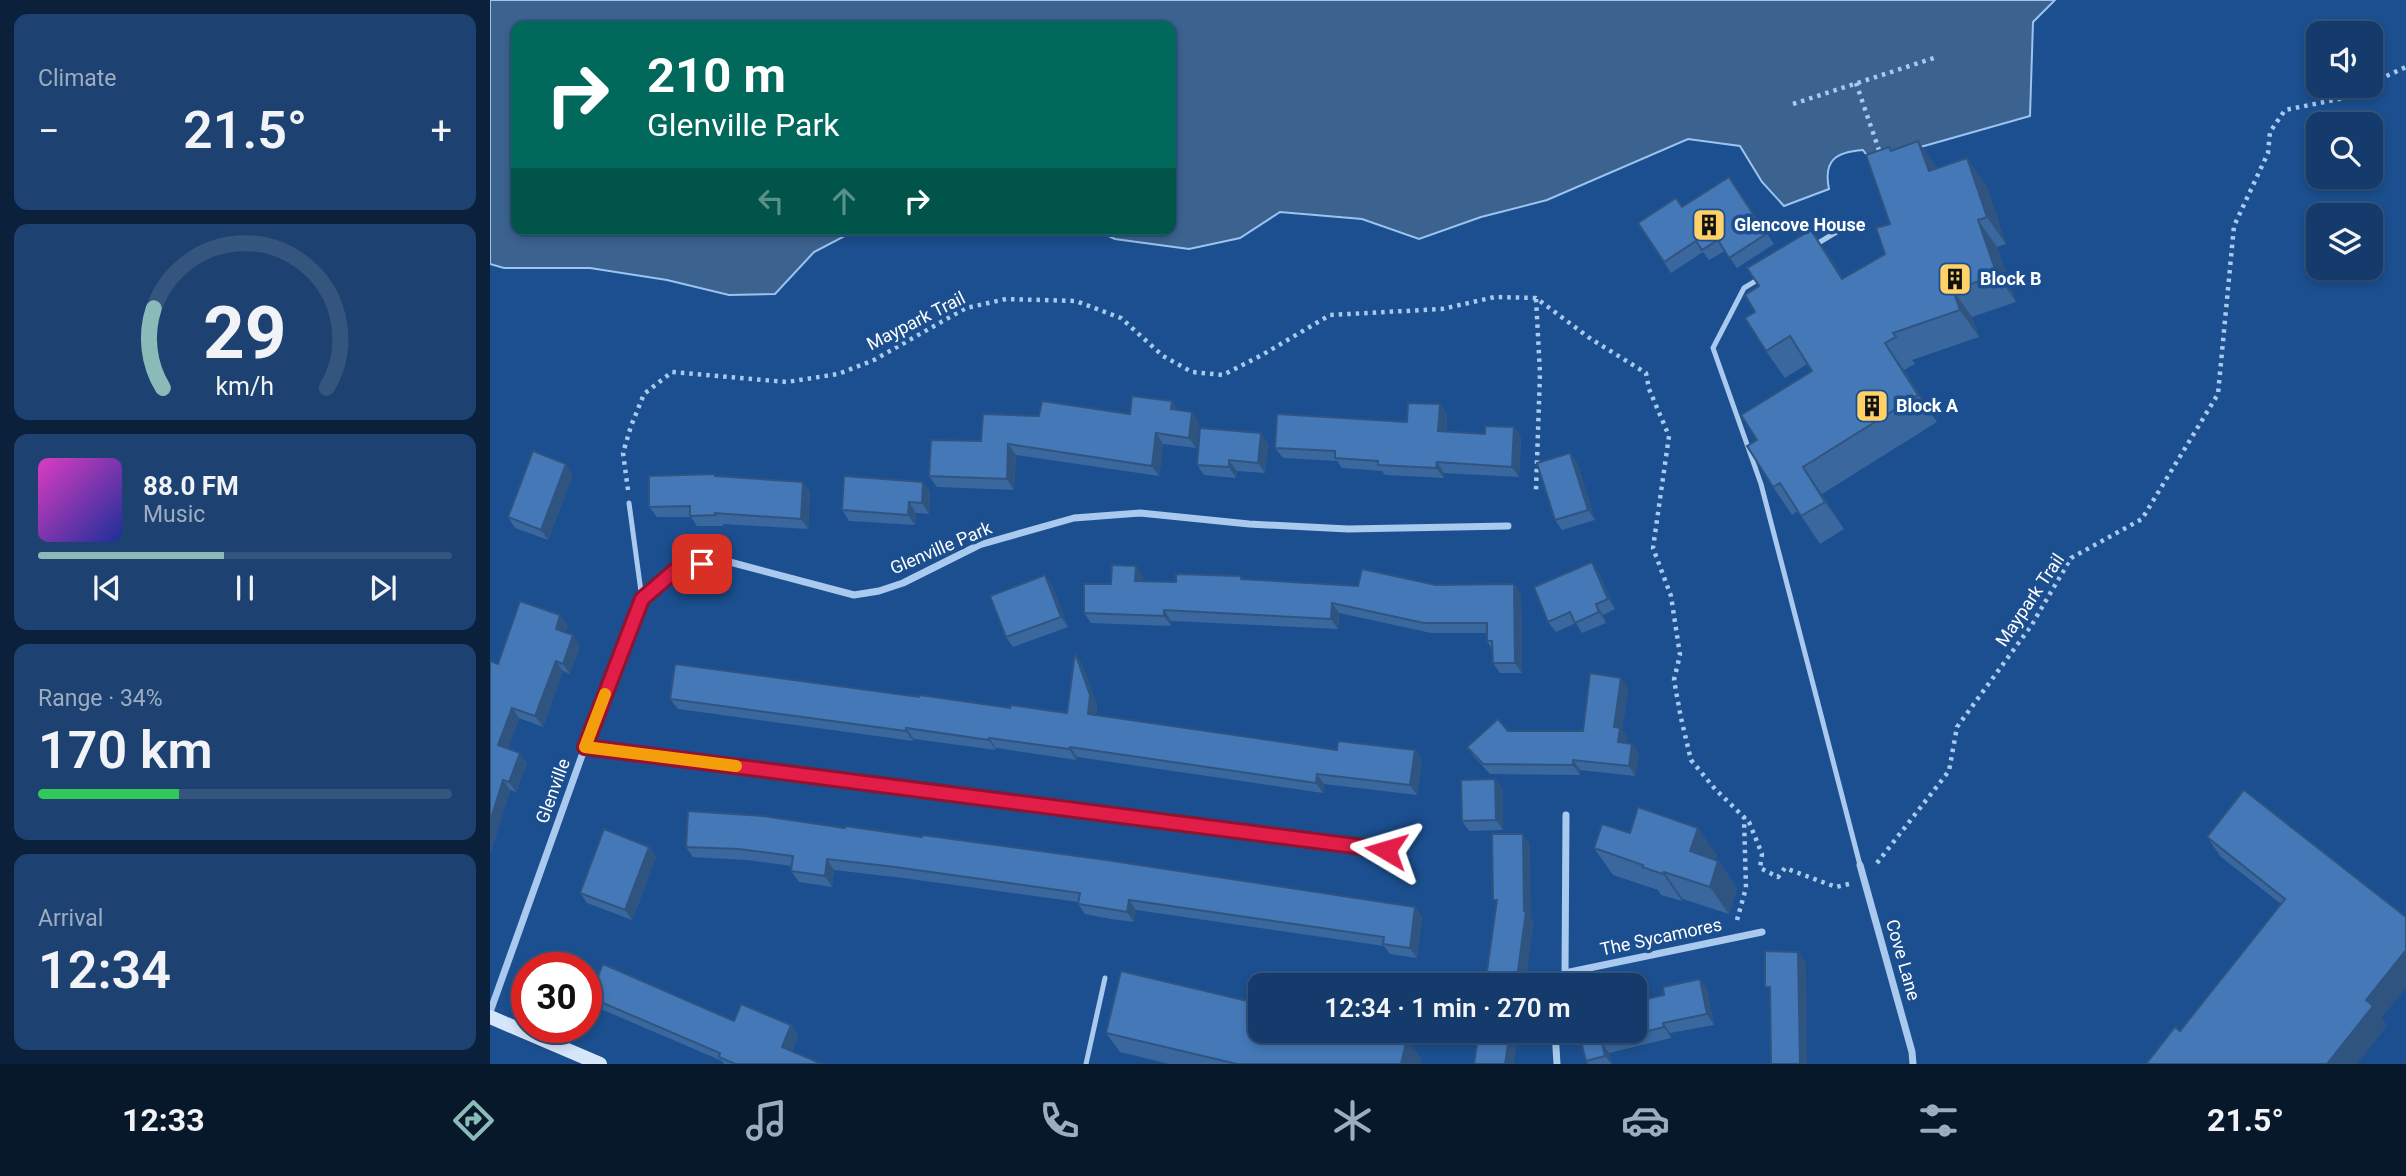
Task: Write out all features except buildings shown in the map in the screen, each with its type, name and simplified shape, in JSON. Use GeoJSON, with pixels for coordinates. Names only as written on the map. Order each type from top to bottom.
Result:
{"type":"FeatureCollection","features":[{"type":"Feature","properties":{"kind":"main road"},"geometry":{"type":"LineString","coordinates":[[490,1014],[600,1064]]}},
{"type":"Feature","properties":{"kind":"street","name":"Glenville Park"},"geometry":{"type":"LineString","coordinates":[[585,747],[642,599],[678,568],[726,561],[854,595],[903,583],[979,545],[1074,518],[1140,513],[1249,524],[1348,528],[1508,526]]}},
{"type":"Feature","properties":{"kind":"street","name":"Glenville"},"geometry":{"type":"LineString","coordinates":[[490,1014],[585,747],[1386,850]]}},
{"type":"Feature","properties":{"kind":"street"},"geometry":{"type":"LineString","coordinates":[[1565,973],[1566,815]]}},
{"type":"Feature","properties":{"kind":"street","name":"Cove Lane"},"geometry":{"type":"LineString","coordinates":[[1860,865],[1912,1052],[1913,1064]]}},
{"type":"Feature","properties":{"kind":"street","name":"The Sycamores"},"geometry":{"type":"LineString","coordinates":[[1565,973],[1762,932]]}},
{"type":"Feature","properties":{"kind":"street"},"geometry":{"type":"LineString","coordinates":[[1555,1043],[1556,1064]]}},
{"type":"Feature","properties":{"kind":"lane"},"geometry":{"type":"LineString","coordinates":[[1814,246],[1849,225]]}},
{"type":"Feature","properties":{"kind":"lane"},"geometry":{"type":"LineString","coordinates":[[1767,274],[1744,288],[1713,348],[1761,484],[1860,865]]}},
{"type":"Feature","properties":{"kind":"lane"},"geometry":{"type":"LineString","coordinates":[[629,503],[642,599]]}},
{"type":"Feature","properties":{"kind":"lane"},"geometry":{"type":"LineString","coordinates":[[1086,1064],[1105,978]]}},
{"type":"Feature","properties":{"kind":"path"},"geometry":{"type":"LineString","coordinates":[[1793,104],[1937,57]]}},
{"type":"Feature","properties":{"kind":"path","name":"Maypark Trail"},"geometry":{"type":"LineString","coordinates":[[2383,78],[2406,67]]}},
{"type":"Feature","properties":{"kind":"path"},"geometry":{"type":"LineString","coordinates":[[1856,83],[1883,164]]}},
{"type":"Feature","properties":{"kind":"path","name":"Maypark Trail"},"geometry":{"type":"LineString","coordinates":[[1864,880],[1949,771],[1957,727],[2031,626],[2071,558],[2143,519],[2218,394],[2234,226],[2268,153],[2270,132],[2285,110],[2341,98]]}},
{"type":"Feature","properties":{"kind":"path","name":"Maypark Trail"},"geometry":{"type":"LineString","coordinates":[[629,503],[623,453],[631,426],[644,394],[672,372],[788,382],[838,374],[874,360],[965,308],[1006,299],[1076,301],[1121,318],[1163,356],[1192,372],[1223,375],[1330,315],[1442,309],[1495,297],[1536,298]]}},
{"type":"Feature","properties":{"kind":"path"},"geometry":{"type":"LineString","coordinates":[[1536,298],[1591,340],[1646,373],[1649,388],[1670,436],[1653,548],[1671,596],[1680,655],[1674,680],[1691,760],[1715,789],[1749,822],[1762,854],[1760,868],[1777,877],[1785,869],[1836,887],[1864,880]]}},
{"type":"Feature","properties":{"kind":"path"},"geometry":{"type":"LineString","coordinates":[[1536,298],[1540,373],[1536,490]]}},
{"type":"Feature","properties":{"kind":"path"},"geometry":{"type":"LineString","coordinates":[[1727,939],[1737,920],[1746,888],[1744,817]]}},
{"type":"Feature","properties":{"kind":"water"},"geometry":{"type":"Polygon","coordinates":[[[490,0],[2055,0],[2033,22],[2030,116],[1871,161],[1863,150],[1845,153],[1830,164],[1829,189],[1784,206],[1762,182],[1740,146],[1688,139],[1547,200],[1481,217],[1419,239],[1362,219],[1280,212],[1240,238],[1189,249],[1115,239],[1106,235],[1176,235],[1176,21],[511,21],[511,235],[847,235],[814,252],[775,294],[729,295],[667,280],[590,268],[504,268],[490,264],[490,0]]]}},
{"type":"Feature","properties":{"kind":"slow traffic"},"geometry":{"type":"LineString","coordinates":[[605,694],[585,747],[736,766]]}},
{"type":"Feature","properties":{"kind":"place","name":"Glencove House"},"geometry":{"type":"Point","coordinates":[1709,225]}},
{"type":"Feature","properties":{"kind":"place","name":"Block B"},"geometry":{"type":"Point","coordinates":[1955,279]}},
{"type":"Feature","properties":{"kind":"place","name":"Block A"},"geometry":{"type":"Point","coordinates":[1872,406]}},
{"type":"Feature","properties":{"kind":"route"},"geometry":{"type":"LineString","coordinates":[[702,564],[678,568],[642,599],[585,747],[1386,850]]}}]}
